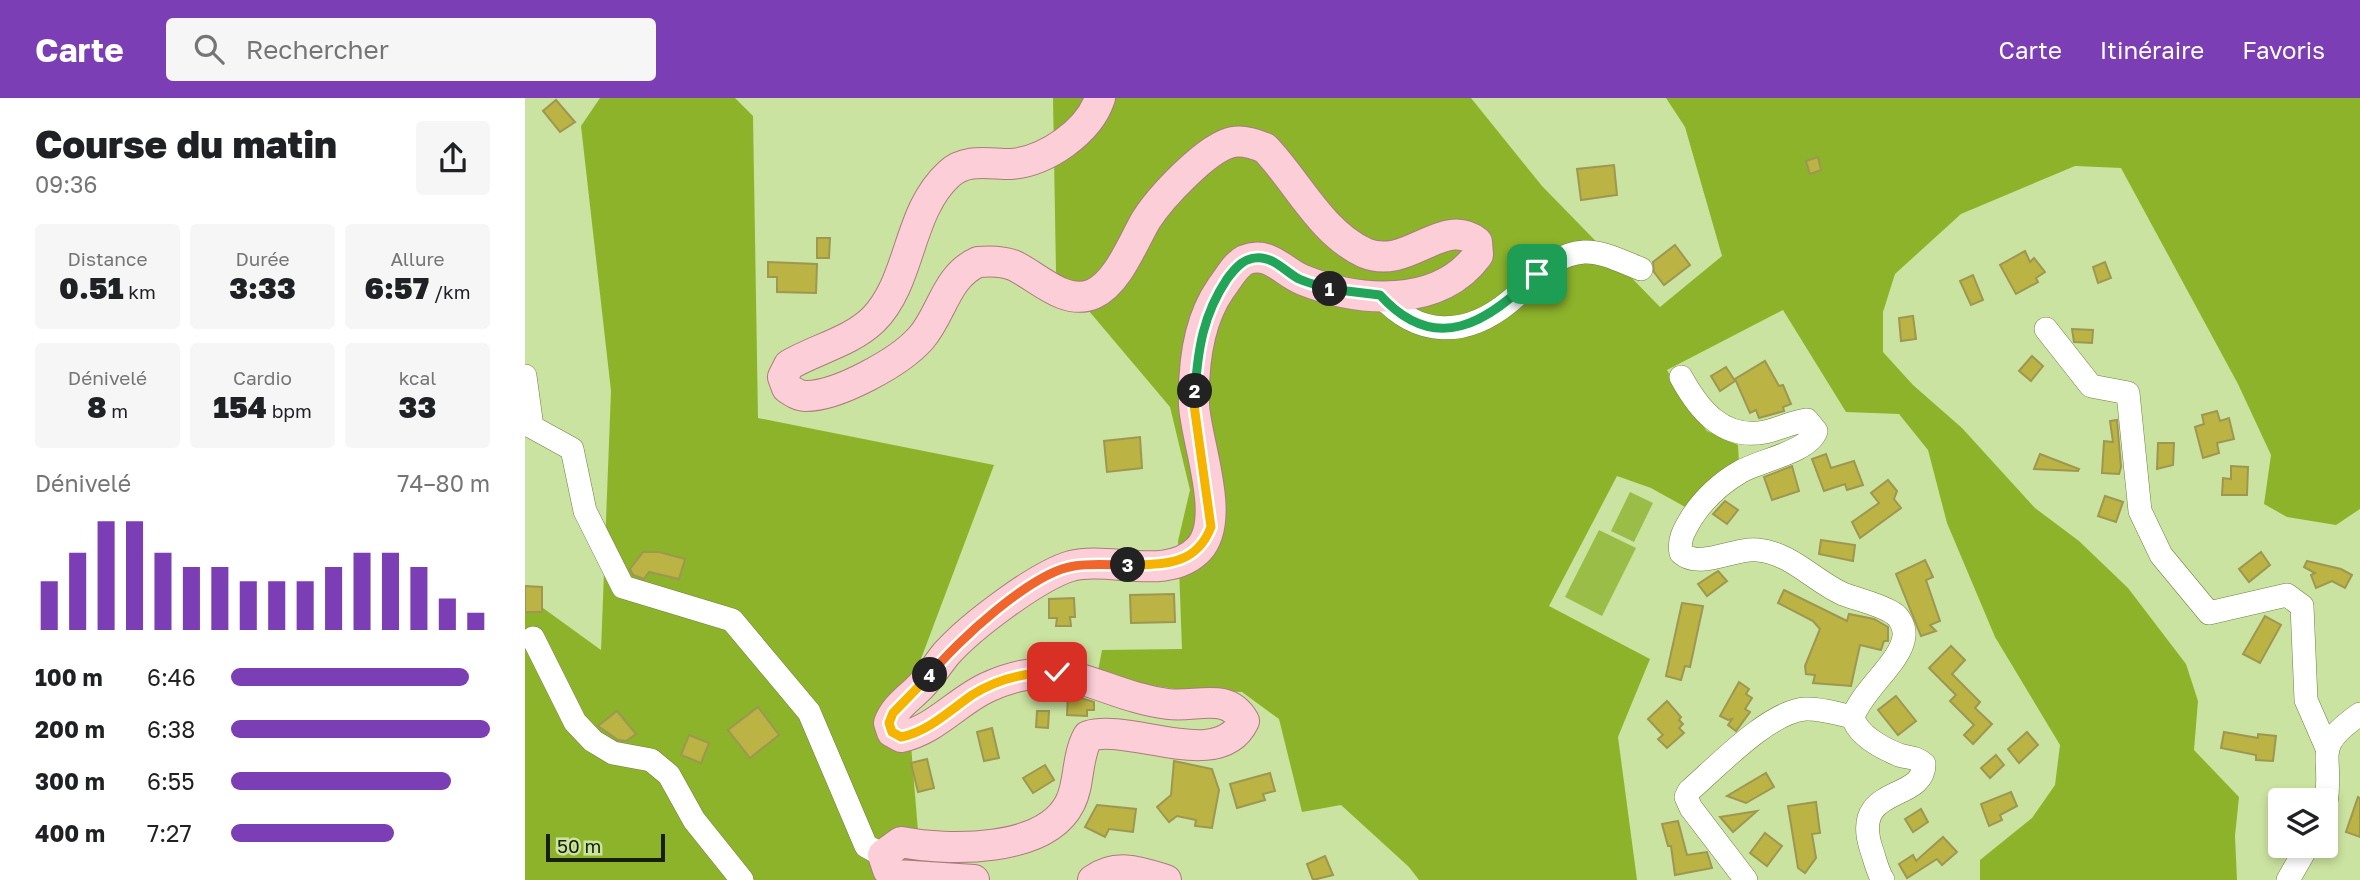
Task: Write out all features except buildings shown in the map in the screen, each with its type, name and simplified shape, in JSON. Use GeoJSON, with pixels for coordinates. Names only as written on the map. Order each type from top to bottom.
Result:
{"type":"FeatureCollection","features":[{"type":"Feature","properties":{"kind":"main road"},"geometry":{"type":"LineString","coordinates":[[974,880],[896,875],[888,870],[883,855],[901,842],[950,847],[1025,838],[1041,833],[1055,824],[1072,800],[1076,768],[1088,736],[1100,732],[1175,743],[1213,745],[1224,741],[1241,728],[1244,721],[1232,705],[1221,702],[1168,704],[1057,672],[1023,675],[989,686],[916,734],[901,737],[892,732],[889,723],[893,713],[922,686],[962,639],[1025,589],[1049,575],[1073,566],[1167,564],[1185,560],[1198,550],[1211,527],[1194,405],[1198,350],[1214,299],[1239,265],[1258,257],[1268,259],[1299,278],[1320,286],[1380,295],[1428,292],[1463,273],[1478,256],[1477,242],[1461,234],[1441,236],[1395,257],[1379,258],[1364,252],[1345,240],[1308,203],[1265,148],[1232,142],[1214,151],[1182,179],[1149,217],[1112,276],[1093,294],[1077,296],[1062,293],[1013,265],[978,262],[957,276],[922,338],[887,366],[822,394],[805,397],[787,388],[783,377],[789,365],[863,329],[885,304],[925,207],[948,175],[967,164],[1026,162],[1045,153],[1079,131],[1090,118],[1100,98]]}},
{"type":"Feature","properties":{"kind":"main road"},"geometry":{"type":"LineString","coordinates":[[1093,880],[1116,870],[1133,870],[1166,880]]}},
{"type":"Feature","properties":{"kind":"street"},"geometry":{"type":"LineString","coordinates":[[1380,295],[1397,313],[1426,328],[1461,326],[1485,318],[1509,302],[1537,274],[1559,259],[1583,252],[1593,253],[1641,269]]}},
{"type":"Feature","properties":{"kind":"street"},"geometry":{"type":"LineString","coordinates":[[2046,330],[2091,386],[2128,393],[2140,510],[2161,555],[2209,613],[2287,595],[2302,606],[2306,700],[2326,746],[2326,788]]}},
{"type":"Feature","properties":{"kind":"street"},"geometry":{"type":"LineString","coordinates":[[525,376],[532,426],[572,449],[585,511],[623,587],[733,620],[810,712],[866,846],[883,855]]}},
{"type":"Feature","properties":{"kind":"street"},"geometry":{"type":"LineString","coordinates":[[1681,377],[1706,415],[1724,428],[1755,434],[1807,420],[1815,426],[1814,436],[1799,448],[1742,471],[1724,483],[1696,512],[1679,545],[1687,558],[1695,560],[1755,549],[1775,552],[1840,593],[1894,613],[1904,628],[1905,638],[1862,698],[1853,717]]}},
{"type":"Feature","properties":{"kind":"street"},"geometry":{"type":"LineString","coordinates":[[533,638],[575,722],[593,741],[613,754],[651,760],[669,775],[694,820],[742,880]]}},
{"type":"Feature","properties":{"kind":"street"},"geometry":{"type":"LineString","coordinates":[[1746,880],[1691,808],[1686,797],[1689,790],[1781,716],[1805,709],[1853,717]]}},
{"type":"Feature","properties":{"kind":"street"},"geometry":{"type":"LineString","coordinates":[[2326,746],[2338,729],[2360,714]]}},
{"type":"Feature","properties":{"kind":"street"},"geometry":{"type":"LineString","coordinates":[[1853,717],[1860,732],[1896,754],[1919,759],[1924,764],[1923,773],[1915,783],[1880,800],[1870,814],[1868,838],[1883,880]]}},
{"type":"Feature","properties":{"kind":"street"},"geometry":{"type":"LineString","coordinates":[[2288,880],[2301,858]]}},
{"type":"Feature","properties":{"kind":"green space"},"geometry":{"type":"Polygon","coordinates":[[[600,98],[735,98],[753,116],[758,418],[994,465],[907,696],[922,880],[525,880],[525,595],[601,650],[611,391],[581,126],[600,98]]]}},
{"type":"Feature","properties":{"kind":"green space"},"geometry":{"type":"Polygon","coordinates":[[[1053,98],[1471,98],[1542,186],[1660,307],[1722,256],[1685,127],[1666,98],[2360,98],[2360,509],[2336,525],[2287,517],[2264,504],[2271,455],[2238,384],[2121,168],[2075,166],[1961,214],[1895,274],[1883,312],[1883,352],[1913,385],[1962,428],[2035,508],[2079,541],[2128,588],[2186,664],[2198,701],[2194,750],[2239,797],[2235,836],[2237,880],[1980,880],[1980,860],[2032,818],[2055,785],[2060,745],[1995,637],[1947,523],[1928,450],[1899,414],[1846,412],[1783,310],[1667,370],[1690,410],[1707,431],[1738,445],[1739,463],[1687,508],[1651,488],[1617,476],[1549,606],[1650,659],[1618,737],[1637,880],[1419,880],[1409,867],[1341,805],[1302,812],[1279,719],[1242,692],[1176,689],[1115,680],[1098,671],[1102,650],[1182,649],[1178,541],[1190,490],[1170,407],[1056,272],[1053,98]]]}},
{"type":"Feature","properties":{"kind":"green space"},"geometry":{"type":"Polygon","coordinates":[[[1630,492],[1653,503],[1634,542],[1611,531],[1630,492]]]}},
{"type":"Feature","properties":{"kind":"green space"},"geometry":{"type":"Polygon","coordinates":[[[1599,530],[1636,548],[1602,616],[1565,597],[1599,530]]]}},
{"type":"Feature","properties":{"kind":"route"},"geometry":{"type":"LineString","coordinates":[[1057,672],[1023,675],[989,686],[916,734],[901,737],[892,732],[889,723],[893,713],[922,686],[947,653],[962,639],[1025,589],[1049,575],[1073,566],[1167,564],[1185,560],[1198,550],[1211,527],[1208,487],[1194,405],[1198,350],[1204,323],[1214,299],[1239,265],[1258,257],[1268,259],[1299,278],[1320,286],[1343,292],[1380,295],[1397,313],[1426,328],[1461,326],[1485,318],[1509,302],[1537,274]]}}]}
